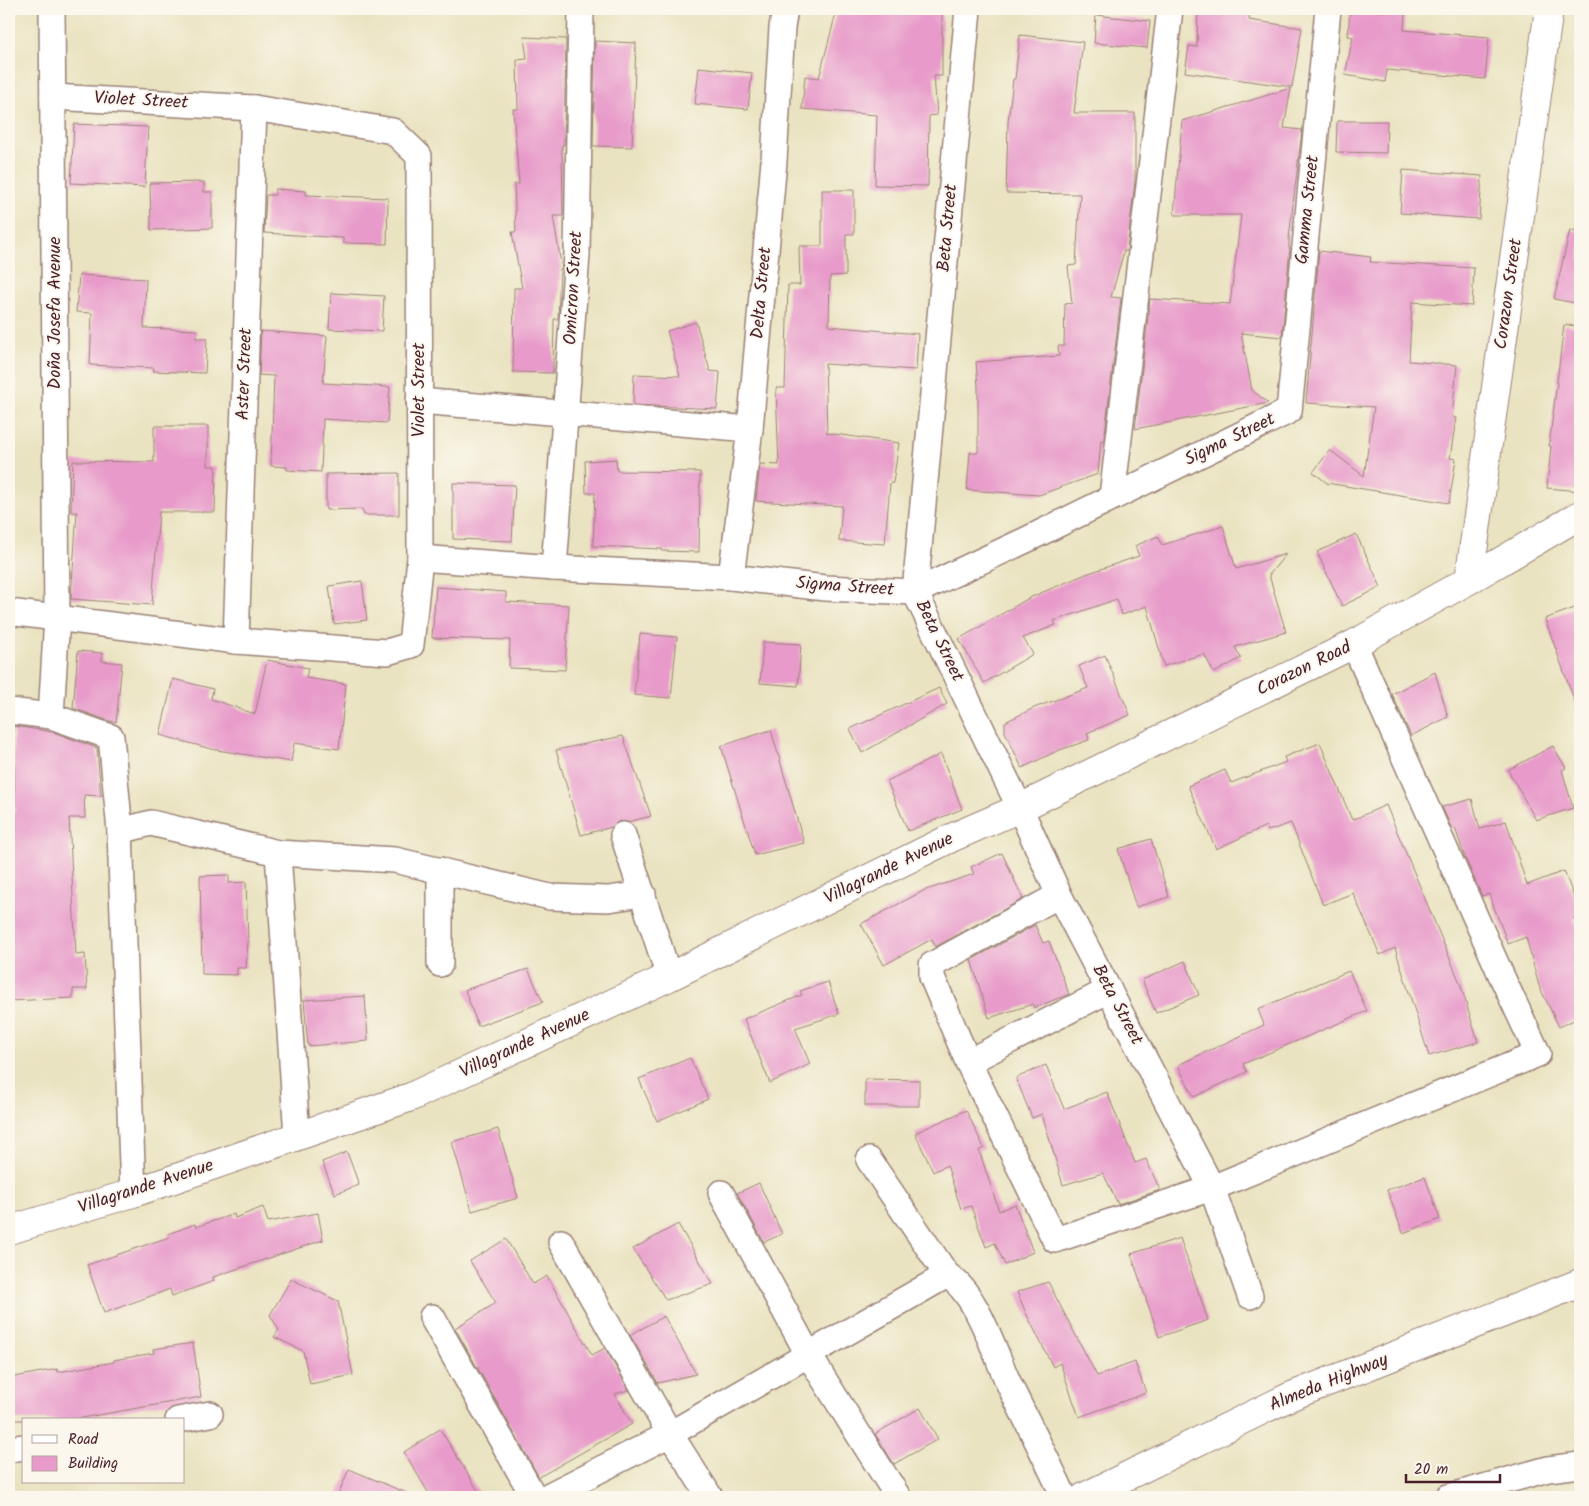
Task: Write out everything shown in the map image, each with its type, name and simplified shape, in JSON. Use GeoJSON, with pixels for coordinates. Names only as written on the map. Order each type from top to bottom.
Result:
{"type":"FeatureCollection","features":[{"type":"Feature","properties":{"kind":"main road","name":"Corazon Street"},"geometry":{"type":"LineString","coordinates":[[1469,580],[1549,9]]}},
{"type":"Feature","properties":{"kind":"main road","name":"Corazon Road"},"geometry":{"type":"LineString","coordinates":[[1020,808],[1354,644],[1580,515]]}},
{"type":"Feature","properties":{"kind":"main road","name":"Villagrande Avenue"},"geometry":{"type":"LineString","coordinates":[[9,1230],[133,1193],[411,1097],[670,977],[942,842],[1020,808]]}},
{"type":"Feature","properties":{"kind":"main road","name":"Almeda Highway"},"geometry":{"type":"LineString","coordinates":[[1084,1497],[1289,1397],[1580,1283]]}},
{"type":"Feature","properties":{"kind":"street","name":"Doña Josefa Avenue"},"geometry":{"type":"LineString","coordinates":[[51,716],[57,617],[52,9]]}},
{"type":"Feature","properties":{"kind":"street","name":"Omicron Street"},"geometry":{"type":"LineString","coordinates":[[554,568],[578,255],[581,9]]}},
{"type":"Feature","properties":{"kind":"street","name":"Delta Street"},"geometry":{"type":"LineString","coordinates":[[731,577],[750,429],[774,161],[782,28],[785,9]]}},
{"type":"Feature","properties":{"kind":"street","name":"Beta Street"},"geometry":{"type":"LineString","coordinates":[[968,9],[916,592],[1020,808],[1059,895],[1212,1188],[1250,1296]]}},
{"type":"Feature","properties":{"kind":"street"},"geometry":{"type":"LineString","coordinates":[[1112,497],[1170,9]]}},
{"type":"Feature","properties":{"kind":"street","name":"Gamma Street"},"geometry":{"type":"LineString","coordinates":[[1289,411],[1328,9]]}},
{"type":"Feature","properties":{"kind":"street","name":"Violet Street"},"geometry":{"type":"LineString","coordinates":[[9,612],[236,641],[387,652],[412,645],[420,558],[419,156],[393,131],[254,108],[53,97]]}},
{"type":"Feature","properties":{"kind":"street","name":"Aster Street"},"geometry":{"type":"LineString","coordinates":[[236,641],[254,108]]}},
{"type":"Feature","properties":{"kind":"street"},"geometry":{"type":"LineString","coordinates":[[419,401],[750,429]]}},
{"type":"Feature","properties":{"kind":"street","name":"Sigma Street"},"geometry":{"type":"LineString","coordinates":[[420,558],[554,568],[731,577],[825,588],[916,592],[1289,411]]}},
{"type":"Feature","properties":{"kind":"street"},"geometry":{"type":"LineString","coordinates":[[1059,895],[932,965],[932,978],[968,1062],[1055,1240],[1212,1188],[1538,1054],[1354,644]]}},
{"type":"Feature","properties":{"kind":"street"},"geometry":{"type":"LineString","coordinates":[[9,711],[51,716],[110,737],[120,831],[133,1193]]}},
{"type":"Feature","properties":{"kind":"street"},"geometry":{"type":"LineString","coordinates":[[120,831],[151,823],[278,853],[395,860],[550,897],[608,899],[644,894]]}},
{"type":"Feature","properties":{"kind":"street"},"geometry":{"type":"LineString","coordinates":[[623,835],[670,977]]}},
{"type":"Feature","properties":{"kind":"street"},"geometry":{"type":"LineString","coordinates":[[278,853],[297,1136]]}},
{"type":"Feature","properties":{"kind":"street"},"geometry":{"type":"LineString","coordinates":[[440,870],[440,964]]}},
{"type":"Feature","properties":{"kind":"street"},"geometry":{"type":"LineString","coordinates":[[968,1062],[1109,990]]}},
{"type":"Feature","properties":{"kind":"street"},"geometry":{"type":"LineString","coordinates":[[869,1160],[947,1275],[956,1281],[975,1308],[1008,1382],[1064,1497]]}},
{"type":"Feature","properties":{"kind":"street"},"geometry":{"type":"LineString","coordinates":[[721,1193],[808,1354],[898,1497]]}},
{"type":"Feature","properties":{"kind":"street"},"geometry":{"type":"LineString","coordinates":[[560,1242],[670,1434],[710,1497]]}},
{"type":"Feature","properties":{"kind":"street"},"geometry":{"type":"LineString","coordinates":[[546,1497],[670,1434],[947,1275]]}},
{"type":"Feature","properties":{"kind":"street"},"geometry":{"type":"LineString","coordinates":[[432,1317],[534,1497]]}},
{"type":"Feature","properties":{"kind":"street"},"geometry":{"type":"LineString","coordinates":[[185,1419],[210,1414]]}},
{"type":"Feature","properties":{"kind":"street"},"geometry":{"type":"LineString","coordinates":[[9,1449],[22,1447]]}},
{"type":"Feature","properties":{"kind":"street"},"geometry":{"type":"LineString","coordinates":[[1448,1497],[1548,1469],[1580,1465]]}},
{"type":"Feature","properties":{"kind":"building"},"geometry":{"type":"Polygon","coordinates":[[[837,9],[942,12],[942,76],[934,76],[937,115],[929,116],[928,186],[875,185],[877,115],[802,109],[805,76],[819,78],[837,9]]]}},
{"type":"Feature","properties":{"kind":"building"},"geometry":{"type":"Polygon","coordinates":[[[1198,9],[1250,9],[1249,20],[1302,28],[1292,87],[1185,72],[1189,46],[1197,47],[1198,9]]]}},
{"type":"Feature","properties":{"kind":"building"},"geometry":{"type":"Polygon","coordinates":[[[1350,9],[1405,13],[1404,30],[1489,37],[1485,79],[1387,70],[1385,82],[1345,75],[1353,37],[1348,36],[1350,9]]]}},
{"type":"Feature","properties":{"kind":"building"},"geometry":{"type":"Polygon","coordinates":[[[1096,15],[1150,21],[1147,48],[1094,43],[1096,15]]]}},
{"type":"Feature","properties":{"kind":"building"},"geometry":{"type":"Polygon","coordinates":[[[1020,35],[1083,42],[1074,113],[1135,113],[1135,181],[1127,251],[1124,251],[1111,297],[1121,298],[1104,441],[1101,440],[1098,474],[1039,495],[967,490],[970,452],[978,453],[976,362],[1059,356],[1058,346],[1064,346],[1065,303],[1072,304],[1068,266],[1076,265],[1080,194],[1006,193],[1008,122],[1020,35]]]}},
{"type":"Feature","properties":{"kind":"building"},"geometry":{"type":"Polygon","coordinates":[[[524,37],[566,39],[564,145],[562,145],[563,216],[553,216],[562,269],[560,269],[558,319],[554,319],[553,373],[513,372],[514,288],[522,288],[512,232],[516,232],[514,184],[519,184],[513,109],[518,109],[517,60],[527,59],[524,37]]]}},
{"type":"Feature","properties":{"kind":"building"},"geometry":{"type":"Polygon","coordinates":[[[595,41],[636,43],[632,147],[593,146],[595,41]]]}},
{"type":"Feature","properties":{"kind":"building"},"geometry":{"type":"Polygon","coordinates":[[[699,67],[752,73],[748,109],[695,104],[699,67]]]}},
{"type":"Feature","properties":{"kind":"building"},"geometry":{"type":"Polygon","coordinates":[[[1291,88],[1284,128],[1302,130],[1289,238],[1290,248],[1282,337],[1241,333],[1252,390],[1268,403],[1135,429],[1150,299],[1230,304],[1241,215],[1174,215],[1182,121],[1291,88]]]}},
{"type":"Feature","properties":{"kind":"building"},"geometry":{"type":"Polygon","coordinates":[[[1337,121],[1387,121],[1386,153],[1336,152],[1337,121]]]}},
{"type":"Feature","properties":{"kind":"building"},"geometry":{"type":"Polygon","coordinates":[[[74,124],[148,127],[145,187],[71,183],[74,124]]]}},
{"type":"Feature","properties":{"kind":"building"},"geometry":{"type":"Polygon","coordinates":[[[1403,170],[1482,176],[1479,219],[1400,213],[1403,170]]]}},
{"type":"Feature","properties":{"kind":"building"},"geometry":{"type":"Polygon","coordinates":[[[204,182],[204,192],[212,192],[212,228],[151,230],[150,183],[204,182]]]}},
{"type":"Feature","properties":{"kind":"building"},"geometry":{"type":"Polygon","coordinates":[[[275,189],[306,191],[306,195],[388,198],[387,244],[343,243],[343,238],[264,233],[266,195],[275,195],[275,189]]]}},
{"type":"Feature","properties":{"kind":"building"},"geometry":{"type":"Polygon","coordinates":[[[822,190],[854,190],[854,234],[846,234],[846,275],[830,276],[829,326],[918,334],[916,370],[825,364],[827,433],[899,443],[893,483],[890,483],[885,544],[839,541],[842,506],[756,501],[760,464],[779,465],[776,388],[785,388],[788,285],[800,285],[799,246],[822,246],[822,190]]]}},
{"type":"Feature","properties":{"kind":"building"},"geometry":{"type":"Polygon","coordinates":[[[1570,230],[1580,231],[1580,304],[1554,299],[1570,230]]]}},
{"type":"Feature","properties":{"kind":"building"},"geometry":{"type":"Polygon","coordinates":[[[1319,251],[1371,257],[1370,262],[1474,268],[1472,306],[1412,302],[1409,361],[1457,365],[1452,417],[1456,418],[1450,458],[1456,459],[1449,503],[1327,483],[1313,472],[1330,450],[1364,476],[1374,407],[1306,403],[1319,251]]]}},
{"type":"Feature","properties":{"kind":"building"},"geometry":{"type":"Polygon","coordinates":[[[79,275],[146,279],[144,328],[197,330],[196,338],[207,338],[205,373],[153,371],[154,368],[90,365],[92,313],[76,312],[79,275]]]}},
{"type":"Feature","properties":{"kind":"building"},"geometry":{"type":"Polygon","coordinates":[[[331,293],[384,296],[382,331],[329,329],[331,293]]]}},
{"type":"Feature","properties":{"kind":"building"},"geometry":{"type":"Polygon","coordinates":[[[696,322],[710,371],[720,372],[717,409],[633,405],[634,374],[680,376],[667,331],[696,322]]]}},
{"type":"Feature","properties":{"kind":"building"},"geometry":{"type":"Polygon","coordinates":[[[1564,325],[1580,326],[1580,491],[1547,488],[1551,446],[1549,446],[1564,325]]]}},
{"type":"Feature","properties":{"kind":"building"},"geometry":{"type":"Polygon","coordinates":[[[261,331],[327,336],[323,383],[390,387],[387,423],[323,419],[321,472],[287,470],[287,467],[271,466],[274,376],[259,375],[261,331]]]}},
{"type":"Feature","properties":{"kind":"building"},"geometry":{"type":"Polygon","coordinates":[[[154,426],[208,426],[208,466],[216,466],[215,512],[159,512],[152,605],[71,599],[77,512],[71,512],[73,461],[154,462],[154,426]]]}},
{"type":"Feature","properties":{"kind":"building"},"geometry":{"type":"Polygon","coordinates":[[[616,459],[617,471],[700,472],[699,552],[593,546],[595,493],[586,493],[585,461],[616,459]]]}},
{"type":"Feature","properties":{"kind":"building"},"geometry":{"type":"Polygon","coordinates":[[[399,473],[399,515],[364,515],[362,509],[326,510],[326,474],[399,473]]]}},
{"type":"Feature","properties":{"kind":"building"},"geometry":{"type":"Polygon","coordinates":[[[453,483],[515,485],[512,541],[453,539],[453,483]]]}},
{"type":"Feature","properties":{"kind":"building"},"geometry":{"type":"Polygon","coordinates":[[[1223,526],[1236,569],[1286,554],[1269,575],[1286,632],[1235,647],[1241,658],[1214,673],[1204,654],[1164,666],[1147,606],[1122,615],[1117,599],[1054,621],[1056,625],[1023,638],[1033,654],[984,683],[959,639],[1029,598],[1086,574],[1139,556],[1135,546],[1158,536],[1162,545],[1223,526]]]}},
{"type":"Feature","properties":{"kind":"building"},"geometry":{"type":"Polygon","coordinates":[[[1356,534],[1381,587],[1342,606],[1317,552],[1356,534]]]}},
{"type":"Feature","properties":{"kind":"building"},"geometry":{"type":"Polygon","coordinates":[[[362,581],[367,620],[334,624],[329,586],[362,581]]]}},
{"type":"Feature","properties":{"kind":"building"},"geometry":{"type":"Polygon","coordinates":[[[436,587],[506,592],[506,602],[569,605],[565,670],[509,668],[510,640],[432,638],[436,587]]]}},
{"type":"Feature","properties":{"kind":"building"},"geometry":{"type":"Polygon","coordinates":[[[1580,606],[1580,708],[1577,708],[1545,619],[1580,606]]]}},
{"type":"Feature","properties":{"kind":"building"},"geometry":{"type":"Polygon","coordinates":[[[640,634],[677,637],[671,698],[634,695],[640,634]]]}},
{"type":"Feature","properties":{"kind":"building"},"geometry":{"type":"Polygon","coordinates":[[[763,642],[801,644],[798,686],[760,683],[763,642]]]}},
{"type":"Feature","properties":{"kind":"building"},"geometry":{"type":"Polygon","coordinates":[[[78,651],[102,653],[102,661],[122,663],[116,722],[73,708],[78,651]]]}},
{"type":"Feature","properties":{"kind":"building"},"geometry":{"type":"Polygon","coordinates":[[[1105,655],[1130,715],[1087,733],[1089,740],[1057,751],[1022,768],[1005,732],[1005,722],[1034,708],[1088,688],[1079,666],[1105,655]]]}},
{"type":"Feature","properties":{"kind":"building"},"geometry":{"type":"Polygon","coordinates":[[[267,660],[308,668],[306,678],[346,684],[339,749],[294,743],[291,762],[211,749],[160,735],[173,679],[213,689],[211,699],[255,714],[267,660]]]}},
{"type":"Feature","properties":{"kind":"building"},"geometry":{"type":"Polygon","coordinates":[[[1435,672],[1448,717],[1411,736],[1392,694],[1435,672]]]}},
{"type":"Feature","properties":{"kind":"building"},"geometry":{"type":"Polygon","coordinates":[[[939,688],[947,704],[862,753],[850,729],[939,688]]]}},
{"type":"Feature","properties":{"kind":"building"},"geometry":{"type":"Polygon","coordinates":[[[13,726],[53,732],[97,748],[101,796],[84,795],[85,818],[69,818],[76,955],[85,954],[87,989],[73,989],[73,998],[9,1001],[9,812],[15,812],[13,726]]]}},
{"type":"Feature","properties":{"kind":"building"},"geometry":{"type":"Polygon","coordinates":[[[771,730],[804,843],[755,855],[721,746],[771,730]]]}},
{"type":"Feature","properties":{"kind":"building"},"geometry":{"type":"Polygon","coordinates":[[[623,736],[651,816],[628,822],[619,821],[612,827],[581,835],[556,750],[623,736]]]}},
{"type":"Feature","properties":{"kind":"building"},"geometry":{"type":"Polygon","coordinates":[[[1320,743],[1352,820],[1386,805],[1460,983],[1478,1042],[1429,1056],[1395,948],[1380,955],[1353,893],[1323,905],[1291,823],[1268,831],[1266,826],[1216,849],[1188,786],[1225,770],[1231,783],[1286,762],[1284,757],[1320,743]]]}},
{"type":"Feature","properties":{"kind":"building"},"geometry":{"type":"Polygon","coordinates":[[[1553,746],[1566,768],[1562,770],[1573,808],[1536,820],[1508,770],[1553,746]]]}},
{"type":"Feature","properties":{"kind":"building"},"geometry":{"type":"Polygon","coordinates":[[[941,754],[962,809],[908,831],[887,781],[941,754]]]}},
{"type":"Feature","properties":{"kind":"building"},"geometry":{"type":"Polygon","coordinates":[[[1472,799],[1480,829],[1506,821],[1527,885],[1564,871],[1580,913],[1580,916],[1574,918],[1580,940],[1580,1017],[1559,1027],[1539,986],[1526,937],[1508,944],[1489,894],[1482,896],[1466,860],[1455,828],[1452,829],[1442,807],[1472,799]]]}},
{"type":"Feature","properties":{"kind":"building"},"geometry":{"type":"Polygon","coordinates":[[[1151,839],[1169,897],[1136,907],[1118,849],[1151,839]]]}},
{"type":"Feature","properties":{"kind":"building"},"geometry":{"type":"Polygon","coordinates":[[[1002,853],[1023,899],[935,947],[932,939],[884,965],[861,924],[923,891],[974,874],[971,867],[1002,853]]]}},
{"type":"Feature","properties":{"kind":"building"},"geometry":{"type":"Polygon","coordinates":[[[229,875],[229,883],[246,882],[248,941],[246,968],[237,968],[237,975],[202,974],[200,876],[229,875]]]}},
{"type":"Feature","properties":{"kind":"building"},"geometry":{"type":"Polygon","coordinates":[[[1035,925],[1043,943],[1049,941],[1069,994],[1034,1008],[1033,1004],[989,1018],[971,960],[1035,925]]]}},
{"type":"Feature","properties":{"kind":"building"},"geometry":{"type":"Polygon","coordinates":[[[1185,961],[1199,995],[1156,1013],[1142,980],[1185,961]]]}},
{"type":"Feature","properties":{"kind":"building"},"geometry":{"type":"Polygon","coordinates":[[[528,969],[543,1002],[478,1026],[465,990],[528,969]]]}},
{"type":"Feature","properties":{"kind":"building"},"geometry":{"type":"Polygon","coordinates":[[[1349,971],[1367,1011],[1243,1064],[1247,1072],[1194,1097],[1178,1065],[1264,1025],[1258,1009],[1349,971]]]}},
{"type":"Feature","properties":{"kind":"building"},"geometry":{"type":"Polygon","coordinates":[[[828,982],[839,1014],[795,1028],[810,1064],[770,1083],[744,1019],[802,995],[800,991],[828,982]]]}},
{"type":"Feature","properties":{"kind":"building"},"geometry":{"type":"Polygon","coordinates":[[[365,996],[368,1041],[308,1046],[304,1000],[365,996]]]}},
{"type":"Feature","properties":{"kind":"building"},"geometry":{"type":"Polygon","coordinates":[[[690,1058],[708,1099],[657,1121],[639,1079],[690,1058]]]}},
{"type":"Feature","properties":{"kind":"building"},"geometry":{"type":"Polygon","coordinates":[[[1046,1065],[1064,1109],[1107,1092],[1135,1163],[1146,1159],[1160,1190],[1118,1204],[1103,1173],[1063,1185],[1042,1114],[1032,1118],[1016,1078],[1046,1065]]]}},
{"type":"Feature","properties":{"kind":"building"},"geometry":{"type":"Polygon","coordinates":[[[865,1079],[919,1080],[919,1106],[865,1106],[865,1079]]]}},
{"type":"Feature","properties":{"kind":"building"},"geometry":{"type":"Polygon","coordinates":[[[966,1110],[984,1148],[979,1150],[999,1211],[1015,1204],[1033,1252],[1005,1265],[995,1243],[986,1247],[971,1206],[961,1209],[947,1165],[933,1172],[915,1133],[966,1110]]]}},
{"type":"Feature","properties":{"kind":"building"},"geometry":{"type":"Polygon","coordinates":[[[498,1129],[518,1198],[472,1211],[452,1142],[498,1129]]]}},
{"type":"Feature","properties":{"kind":"building"},"geometry":{"type":"Polygon","coordinates":[[[347,1152],[359,1185],[335,1194],[322,1162],[347,1152]]]}},
{"type":"Feature","properties":{"kind":"building"},"geometry":{"type":"Polygon","coordinates":[[[1425,1177],[1440,1219],[1403,1233],[1387,1190],[1425,1177]]]}},
{"type":"Feature","properties":{"kind":"building"},"geometry":{"type":"Polygon","coordinates":[[[759,1183],[782,1234],[764,1242],[737,1193],[759,1183]]]}},
{"type":"Feature","properties":{"kind":"building"},"geometry":{"type":"Polygon","coordinates":[[[263,1207],[268,1222],[318,1213],[323,1240],[213,1277],[214,1281],[172,1296],[170,1289],[104,1313],[87,1265],[169,1237],[168,1234],[195,1224],[196,1227],[234,1214],[235,1218],[263,1207]]]}},
{"type":"Feature","properties":{"kind":"building"},"geometry":{"type":"Polygon","coordinates":[[[678,1224],[713,1284],[666,1300],[633,1249],[678,1224]]]}},
{"type":"Feature","properties":{"kind":"building"},"geometry":{"type":"Polygon","coordinates":[[[1180,1238],[1208,1320],[1159,1337],[1131,1254],[1180,1238]]]}},
{"type":"Feature","properties":{"kind":"building"},"geometry":{"type":"Polygon","coordinates":[[[506,1239],[533,1284],[547,1276],[592,1355],[605,1348],[629,1390],[615,1394],[632,1424],[539,1477],[455,1328],[496,1303],[470,1261],[506,1239]]]}},
{"type":"Feature","properties":{"kind":"building"},"geometry":{"type":"Polygon","coordinates":[[[291,1279],[338,1301],[353,1375],[310,1384],[303,1351],[274,1337],[279,1330],[270,1315],[291,1279]]]}},
{"type":"Feature","properties":{"kind":"building"},"geometry":{"type":"Polygon","coordinates":[[[1048,1282],[1097,1376],[1135,1362],[1146,1393],[1079,1417],[1060,1363],[1053,1367],[1017,1292],[1048,1282]]]}},
{"type":"Feature","properties":{"kind":"building"},"geometry":{"type":"Polygon","coordinates":[[[664,1316],[696,1374],[658,1383],[630,1335],[664,1316]]]}},
{"type":"Feature","properties":{"kind":"building"},"geometry":{"type":"Polygon","coordinates":[[[193,1343],[201,1397],[81,1418],[22,1418],[22,1420],[9,1420],[9,1378],[57,1369],[58,1372],[114,1362],[114,1360],[154,1353],[153,1349],[193,1343]]]}},
{"type":"Feature","properties":{"kind":"building"},"geometry":{"type":"Polygon","coordinates":[[[920,1408],[938,1439],[894,1464],[875,1434],[920,1408]]]}},
{"type":"Feature","properties":{"kind":"building"},"geometry":{"type":"Polygon","coordinates":[[[440,1429],[482,1497],[431,1497],[404,1452],[440,1429]]]}},
{"type":"Feature","properties":{"kind":"building"},"geometry":{"type":"Polygon","coordinates":[[[349,1469],[416,1497],[337,1497],[349,1469]]]}}]}
